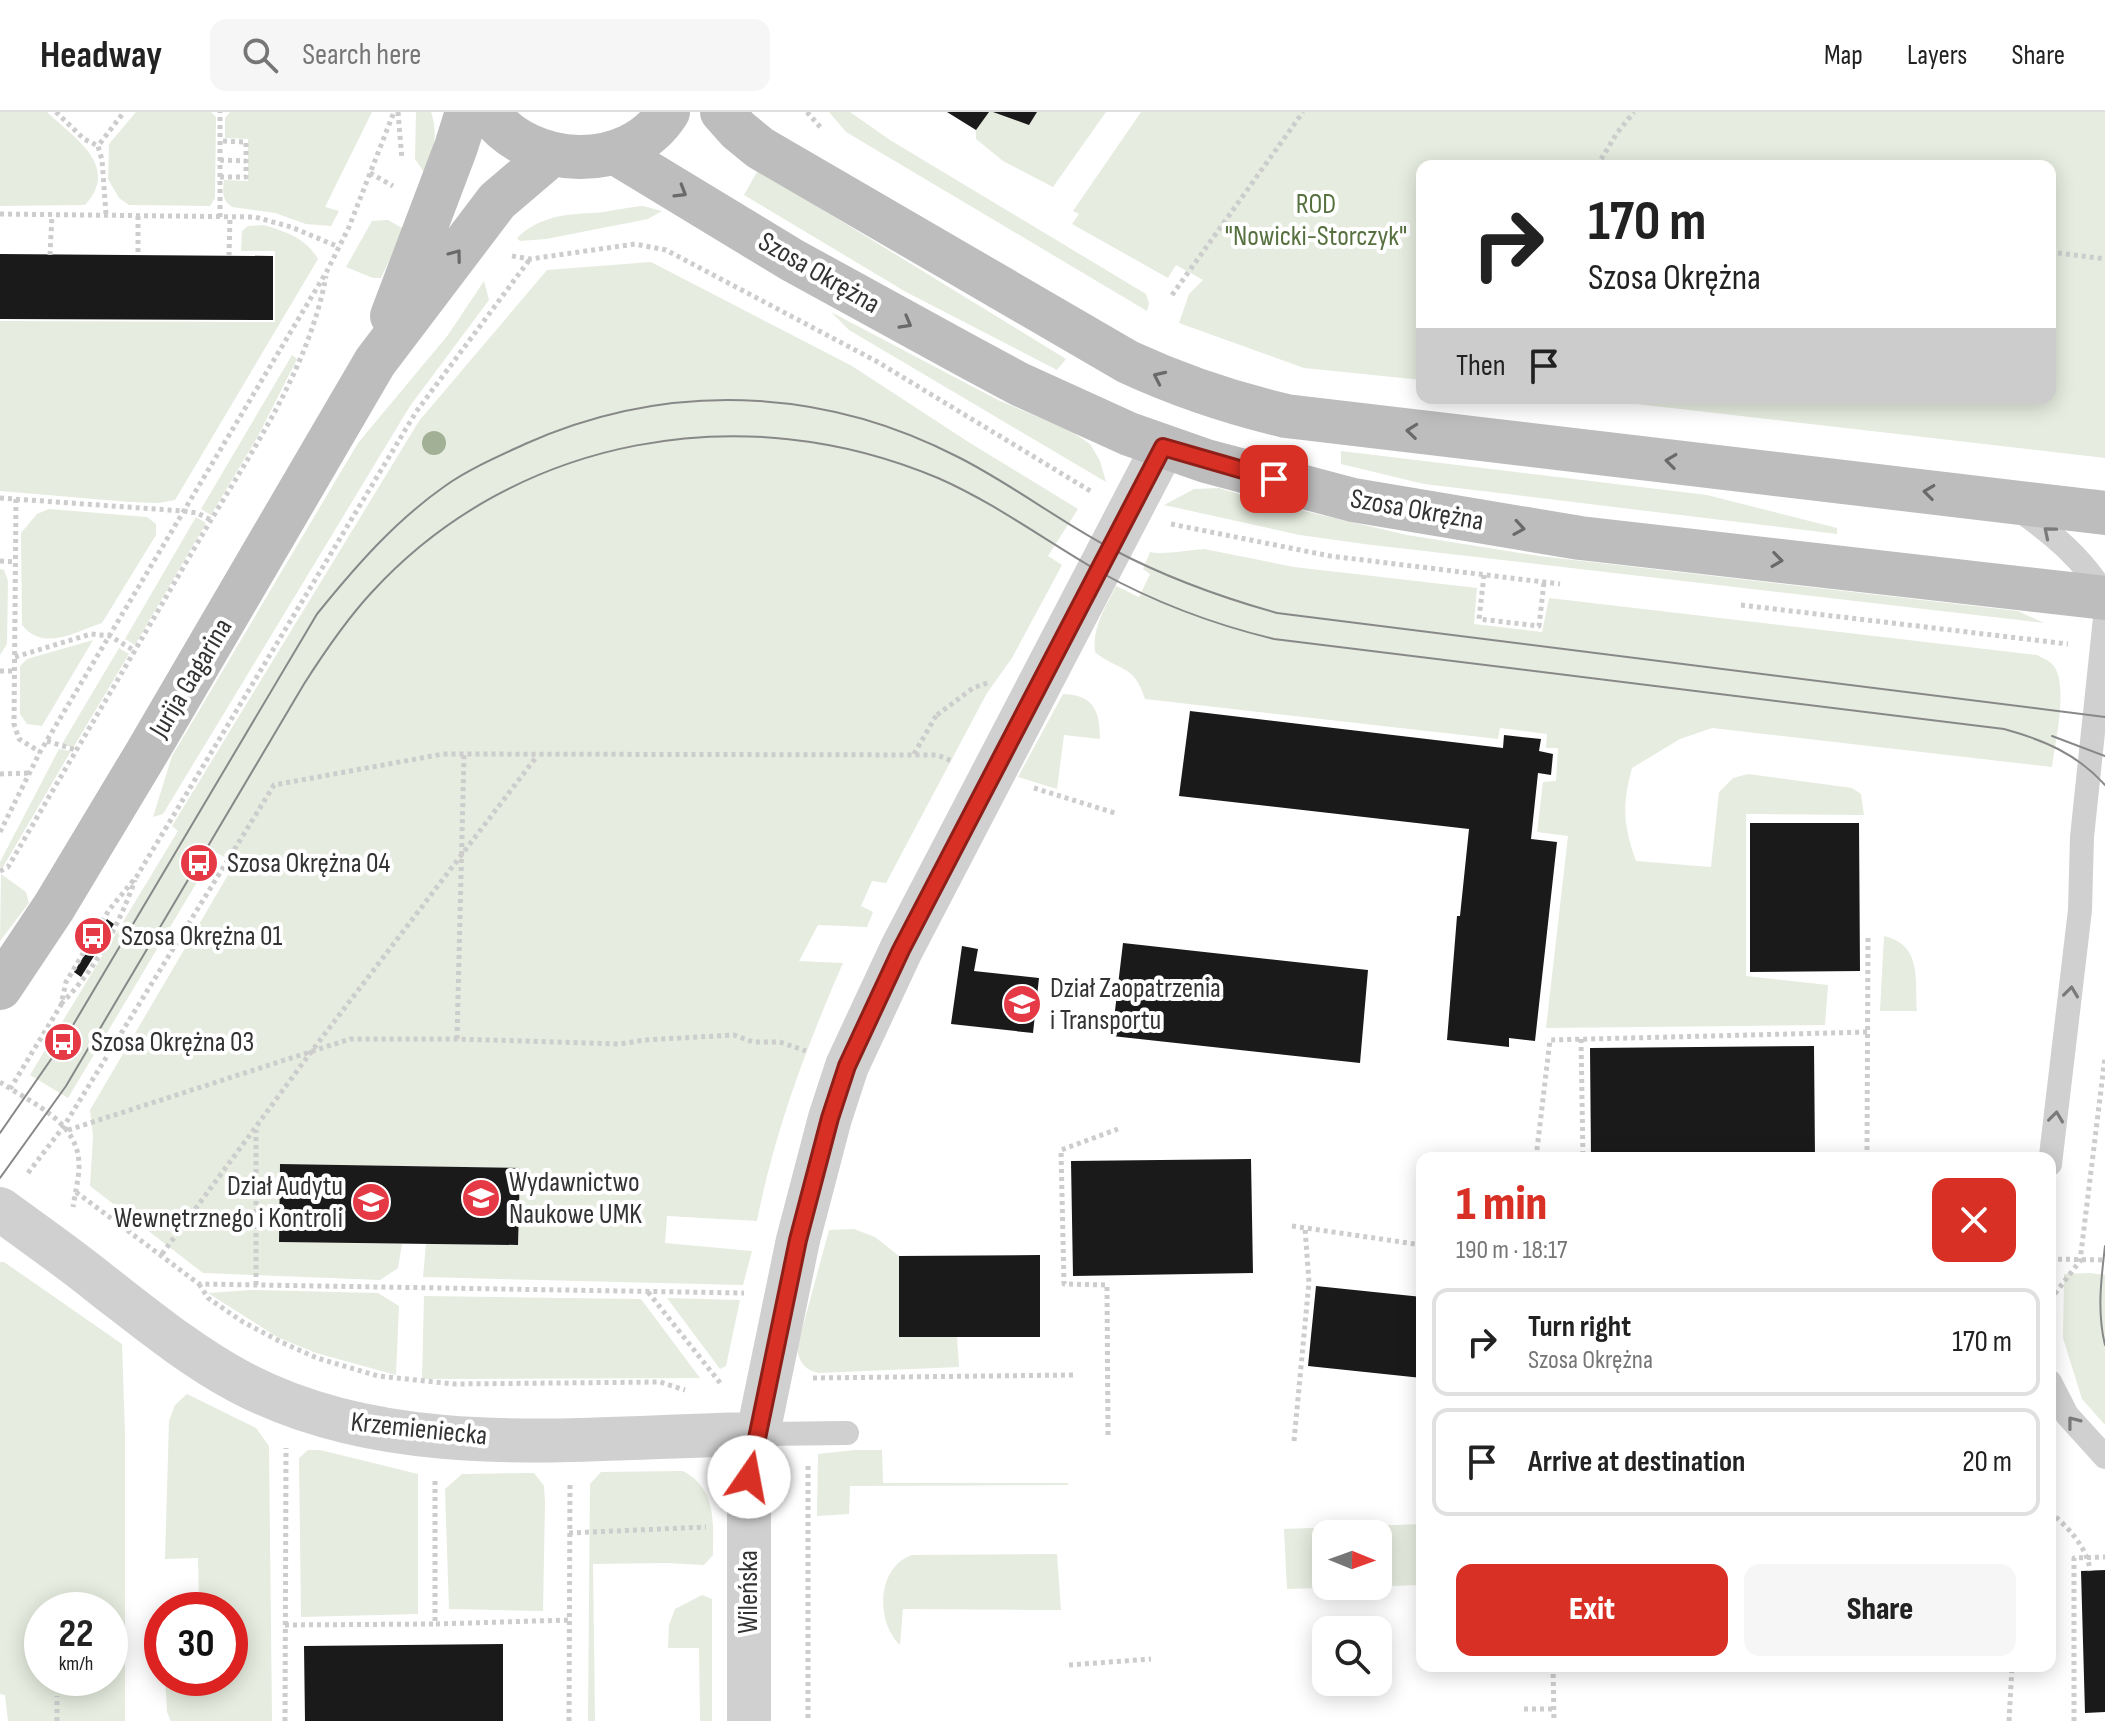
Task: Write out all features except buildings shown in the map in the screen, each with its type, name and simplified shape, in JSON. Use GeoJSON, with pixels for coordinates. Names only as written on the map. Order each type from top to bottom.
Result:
{"type":"FeatureCollection","features":[{"type":"Feature","properties":{"kind":"street","name":"Jurija Gagarina"},"geometry":{"type":"LineString","coordinates":[[375,362],[467,112]]}},
{"type":"Feature","properties":{"kind":"street"},"geometry":{"type":"LineString","coordinates":[[488,112],[494,121],[526,145],[551,155],[570,158],[614,152],[655,129],[668,112]]}},
{"type":"Feature","properties":{"kind":"street"},"geometry":{"type":"LineString","coordinates":[[722,112],[760,148],[1128,362],[1175,384],[1229,402],[1286,416],[2105,513]]}},
{"type":"Feature","properties":{"kind":"street","name":"Szosa Okrężna"},"geometry":{"type":"LineString","coordinates":[[614,152],[792,260],[1019,384],[1095,420],[1163,447],[1353,500],[1580,538],[2105,597]]}},
{"type":"Feature","properties":{"kind":"street","name":"Jurija Gagarina"},"geometry":{"type":"LineString","coordinates":[[0,988],[54,907],[140,765],[375,362],[497,201],[551,155]]}},
{"type":"Feature","properties":{"kind":"street","name":"Wileńska"},"geometry":{"type":"LineString","coordinates":[[749,1721],[749,1477],[798,1240],[830,1118],[847,1066],[901,950],[1163,447]]}},
{"type":"Feature","properties":{"kind":"street","name":"Krzemieniecka"},"geometry":{"type":"LineString","coordinates":[[9,1197],[66,1257],[205,1361],[255,1390],[311,1412],[369,1428],[423,1436],[570,1439],[758,1434]]}},
{"type":"Feature","properties":{"kind":"lane"},"geometry":{"type":"LineString","coordinates":[[2006,501],[2049,531],[2088,568],[2105,597]]}},
{"type":"Feature","properties":{"kind":"lane"},"geometry":{"type":"LineString","coordinates":[[2051,1152],[2080,910],[2082,837],[2105,618]]}},
{"type":"Feature","properties":{"kind":"lane"},"geometry":{"type":"LineString","coordinates":[[2056,1394],[2067,1415],[2105,1457]]}},
{"type":"Feature","properties":{"kind":"lane"},"geometry":{"type":"LineString","coordinates":[[758,1434],[847,1433]]}},
{"type":"Feature","properties":{"kind":"path"},"geometry":{"type":"LineString","coordinates":[[56,112],[84,139],[98,146],[106,214]]}},
{"type":"Feature","properties":{"kind":"path"},"geometry":{"type":"LineString","coordinates":[[98,146],[124,112]]}},
{"type":"Feature","properties":{"kind":"path"},"geometry":{"type":"LineString","coordinates":[[220,112],[220,217]]}},
{"type":"Feature","properties":{"kind":"path"},"geometry":{"type":"LineString","coordinates":[[396,112],[402,166]]}},
{"type":"Feature","properties":{"kind":"path"},"geometry":{"type":"LineString","coordinates":[[0,832],[40,752],[327,271],[396,112]]}},
{"type":"Feature","properties":{"kind":"path"},"geometry":{"type":"LineString","coordinates":[[807,112],[825,133]]}},
{"type":"Feature","properties":{"kind":"path"},"geometry":{"type":"LineString","coordinates":[[1172,295],[1303,112]]}},
{"type":"Feature","properties":{"kind":"path"},"geometry":{"type":"LineString","coordinates":[[1601,160],[1634,112]]}},
{"type":"Feature","properties":{"kind":"path"},"geometry":{"type":"LineString","coordinates":[[220,141],[246,142],[246,177],[220,177]]}},
{"type":"Feature","properties":{"kind":"path"},"geometry":{"type":"LineString","coordinates":[[220,160],[246,161]]}},
{"type":"Feature","properties":{"kind":"path"},"geometry":{"type":"LineString","coordinates":[[0,214],[255,217],[275,221],[339,247]]}},
{"type":"Feature","properties":{"kind":"path"},"geometry":{"type":"LineString","coordinates":[[50,255],[52,215]]}},
{"type":"Feature","properties":{"kind":"path"},"geometry":{"type":"LineString","coordinates":[[138,216],[138,255]]}},
{"type":"Feature","properties":{"kind":"path"},"geometry":{"type":"LineString","coordinates":[[229,256],[230,217]]}},
{"type":"Feature","properties":{"kind":"path"},"geometry":{"type":"LineString","coordinates":[[503,252],[530,259],[635,244],[666,250],[876,361],[1094,493]]}},
{"type":"Feature","properties":{"kind":"path"},"geometry":{"type":"LineString","coordinates":[[2056,253],[2105,259]]}},
{"type":"Feature","properties":{"kind":"path"},"geometry":{"type":"LineString","coordinates":[[61,1005],[66,982],[109,910],[137,876],[416,412],[530,259]]}},
{"type":"Feature","properties":{"kind":"path"},"geometry":{"type":"LineString","coordinates":[[0,871],[8,867],[264,430],[303,352],[320,306],[327,271]]}},
{"type":"Feature","properties":{"kind":"path"},"geometry":{"type":"LineString","coordinates":[[0,498],[183,511],[211,520]]}},
{"type":"Feature","properties":{"kind":"path"},"geometry":{"type":"LineString","coordinates":[[16,499],[16,732],[19,739],[40,752]]}},
{"type":"Feature","properties":{"kind":"path"},"geometry":{"type":"LineString","coordinates":[[1168,523],[1330,556],[1569,585]]}},
{"type":"Feature","properties":{"kind":"path"},"geometry":{"type":"LineString","coordinates":[[0,561],[15,562]]}},
{"type":"Feature","properties":{"kind":"path"},"geometry":{"type":"LineString","coordinates":[[1484,575],[1479,619],[1539,626],[1544,582]]}},
{"type":"Feature","properties":{"kind":"path"},"geometry":{"type":"LineString","coordinates":[[1740,605],[2070,645]]}},
{"type":"Feature","properties":{"kind":"path"},"geometry":{"type":"LineString","coordinates":[[15,657],[86,635],[110,636],[135,651]]}},
{"type":"Feature","properties":{"kind":"path"},"geometry":{"type":"LineString","coordinates":[[0,671],[14,671]]}},
{"type":"Feature","properties":{"kind":"path"},"geometry":{"type":"LineString","coordinates":[[914,755],[937,714],[973,688],[997,680]]}},
{"type":"Feature","properties":{"kind":"path"},"geometry":{"type":"LineString","coordinates":[[47,741],[76,750]]}},
{"type":"Feature","properties":{"kind":"path"},"geometry":{"type":"LineString","coordinates":[[9,1197],[66,1128],[274,785],[443,754],[937,755],[948,758]]}},
{"type":"Feature","properties":{"kind":"path"},"geometry":{"type":"LineString","coordinates":[[457,1039],[464,754]]}},
{"type":"Feature","properties":{"kind":"path"},"geometry":{"type":"LineString","coordinates":[[162,1254],[311,1052],[538,756]]}},
{"type":"Feature","properties":{"kind":"path"},"geometry":{"type":"LineString","coordinates":[[0,774],[30,773]]}},
{"type":"Feature","properties":{"kind":"path"},"geometry":{"type":"LineString","coordinates":[[992,774],[1115,813]]}},
{"type":"Feature","properties":{"kind":"path"},"geometry":{"type":"LineString","coordinates":[[10,1089],[61,1005],[81,985],[118,926],[137,876]]}},
{"type":"Feature","properties":{"kind":"path"},"geometry":{"type":"LineString","coordinates":[[1867,1152],[1868,936]]}},
{"type":"Feature","properties":{"kind":"path"},"geometry":{"type":"LineString","coordinates":[[1537,1152],[1550,1040],[1868,1032]]}},
{"type":"Feature","properties":{"kind":"path"},"geometry":{"type":"LineString","coordinates":[[66,1128],[350,1039],[620,1044],[734,1035],[753,1042],[780,1042],[805,1051]]}},
{"type":"Feature","properties":{"kind":"path"},"geometry":{"type":"LineString","coordinates":[[1581,1039],[1583,1152]]}},
{"type":"Feature","properties":{"kind":"path"},"geometry":{"type":"LineString","coordinates":[[2056,1292],[2080,1261],[2105,1057]]}},
{"type":"Feature","properties":{"kind":"path"},"geometry":{"type":"LineString","coordinates":[[0,1082],[66,1128],[74,1137],[78,1158],[76,1192],[66,1257]]}},
{"type":"Feature","properties":{"kind":"path"},"geometry":{"type":"LineString","coordinates":[[256,1129],[256,1285]]}},
{"type":"Feature","properties":{"kind":"path"},"geometry":{"type":"LineString","coordinates":[[1108,1435],[1107,1285],[1064,1284],[1061,1150],[1118,1129]]}},
{"type":"Feature","properties":{"kind":"path"},"geometry":{"type":"LineString","coordinates":[[76,1192],[162,1254],[199,1284],[208,1298],[243,1322],[317,1358],[378,1376],[454,1384],[660,1382],[689,1391]]}},
{"type":"Feature","properties":{"kind":"path"},"geometry":{"type":"LineString","coordinates":[[1292,1226],[1416,1244]]}},
{"type":"Feature","properties":{"kind":"path"},"geometry":{"type":"LineString","coordinates":[[1294,1441],[1309,1282],[1305,1228]]}},
{"type":"Feature","properties":{"kind":"path"},"geometry":{"type":"LineString","coordinates":[[2056,1259],[2105,1260]]}},
{"type":"Feature","properties":{"kind":"path"},"geometry":{"type":"LineString","coordinates":[[199,1284],[749,1293]]}},
{"type":"Feature","properties":{"kind":"path"},"geometry":{"type":"LineString","coordinates":[[647,1291],[728,1392]]}},
{"type":"Feature","properties":{"kind":"path"},"geometry":{"type":"LineString","coordinates":[[807,1378],[1073,1375]]}},
{"type":"Feature","properties":{"kind":"path"},"geometry":{"type":"LineString","coordinates":[[569,1721],[570,1439]]}},
{"type":"Feature","properties":{"kind":"path"},"geometry":{"type":"LineString","coordinates":[[285,1721],[286,1446]]}},
{"type":"Feature","properties":{"kind":"path"},"geometry":{"type":"LineString","coordinates":[[808,1453],[808,1721]]}},
{"type":"Feature","properties":{"kind":"path"},"geometry":{"type":"LineString","coordinates":[[435,1480],[435,1624]]}},
{"type":"Feature","properties":{"kind":"path"},"geometry":{"type":"LineString","coordinates":[[2056,1517],[2088,1557],[2090,1571]]}},
{"type":"Feature","properties":{"kind":"path"},"geometry":{"type":"LineString","coordinates":[[569,1533],[707,1527]]}},
{"type":"Feature","properties":{"kind":"path"},"geometry":{"type":"LineString","coordinates":[[2074,1721],[2074,1558],[2105,1557]]}},
{"type":"Feature","properties":{"kind":"path"},"geometry":{"type":"LineString","coordinates":[[285,1625],[569,1620]]}},
{"type":"Feature","properties":{"kind":"path"},"geometry":{"type":"LineString","coordinates":[[1069,1665],[1151,1659]]}},
{"type":"Feature","properties":{"kind":"path"},"geometry":{"type":"LineString","coordinates":[[1553,1672],[1554,1721]]}},
{"type":"Feature","properties":{"kind":"path"},"geometry":{"type":"LineString","coordinates":[[2009,1721],[2012,1672]]}},
{"type":"Feature","properties":{"kind":"path"},"geometry":{"type":"LineString","coordinates":[[57,1696],[57,1721]]}},
{"type":"Feature","properties":{"kind":"path"},"geometry":{"type":"LineString","coordinates":[[1524,1709],[1554,1709]]}},
{"type":"Feature","properties":{"kind":"green space"},"geometry":{"type":"Polygon","coordinates":[[[0,112],[47,112],[80,143],[96,165],[98,178],[95,191],[85,205],[0,206],[0,112]]]}},
{"type":"Feature","properties":{"kind":"green space"},"geometry":{"type":"Polygon","coordinates":[[[136,112],[211,112],[216,117],[215,198],[210,206],[129,205],[119,198],[108,179],[109,144],[136,112]]]}},
{"type":"Feature","properties":{"kind":"green space"},"geometry":{"type":"Polygon","coordinates":[[[230,112],[372,112],[325,207],[339,211],[331,226],[306,224],[275,213],[228,204],[224,195],[224,180],[248,181],[248,139],[225,138],[225,118],[230,112]]]}},
{"type":"Feature","properties":{"kind":"green space"},"geometry":{"type":"Polygon","coordinates":[[[416,112],[431,112],[433,120],[434,145],[428,178],[415,159],[416,112]]]}},
{"type":"Feature","properties":{"kind":"green space"},"geometry":{"type":"Polygon","coordinates":[[[829,112],[850,112],[890,140],[1146,294],[1149,303],[1147,311],[846,132],[829,112]]]}},
{"type":"Feature","properties":{"kind":"green space"},"geometry":{"type":"Polygon","coordinates":[[[947,112],[1106,112],[1053,187],[1003,161],[976,139],[976,130],[947,112]]]}},
{"type":"Feature","properties":{"kind":"green space","name":"ROD \"Nowicki-Storczyk\""},"geometry":{"type":"Polygon","coordinates":[[[1141,112],[2105,112],[2105,458],[1637,404],[2056,404],[2056,160],[1416,160],[1416,379],[1304,368],[1179,323],[1189,294],[1203,280],[1176,265],[1168,278],[1072,224],[1079,214],[1073,211],[1141,112]]]}},
{"type":"Feature","properties":{"kind":"green space"},"geometry":{"type":"Polygon","coordinates":[[[758,170],[1066,359],[1057,370],[906,292],[744,195],[758,170]]]}},
{"type":"Feature","properties":{"kind":"green space"},"geometry":{"type":"Polygon","coordinates":[[[643,206],[662,211],[648,219],[546,239],[520,241],[517,238],[534,225],[552,218],[643,206]]]}},
{"type":"Feature","properties":{"kind":"green space"},"geometry":{"type":"Polygon","coordinates":[[[388,220],[404,229],[381,278],[346,267],[372,221],[388,220]]]}},
{"type":"Feature","properties":{"kind":"green space"},"geometry":{"type":"Polygon","coordinates":[[[264,225],[301,241],[318,259],[175,500],[130,502],[0,491],[0,321],[275,322],[275,251],[241,251],[242,231],[248,226],[264,225]]]}},
{"type":"Feature","properties":{"kind":"green space"},"geometry":{"type":"Polygon","coordinates":[[[651,262],[852,366],[1078,509],[1048,556],[1062,565],[1012,658],[987,693],[886,883],[872,881],[861,906],[873,912],[867,927],[818,925],[799,961],[843,963],[793,1090],[757,1221],[667,1216],[665,1243],[752,1251],[743,1285],[423,1277],[426,1244],[518,1245],[519,1168],[280,1164],[279,1242],[402,1244],[398,1268],[380,1280],[203,1273],[90,1186],[93,1136],[90,1110],[235,863],[215,852],[68,1098],[30,1075],[178,831],[172,826],[419,421],[547,270],[651,262]]]}},
{"type":"Feature","properties":{"kind":"green space"},"geometry":{"type":"Polygon","coordinates":[[[484,281],[489,300],[410,406],[163,814],[153,817],[172,756],[358,443],[448,335],[484,281]]]}},
{"type":"Feature","properties":{"kind":"green space"},"geometry":{"type":"Polygon","coordinates":[[[831,312],[998,400],[1071,431],[1090,444],[1100,461],[1106,482],[849,330],[831,312]]]}},
{"type":"Feature","properties":{"kind":"green space"},"geometry":{"type":"Polygon","coordinates":[[[292,355],[297,359],[258,436],[211,515],[201,509],[292,355]]]}},
{"type":"Feature","properties":{"kind":"green space"},"geometry":{"type":"Polygon","coordinates":[[[1341,451],[1707,495],[1837,528],[1837,534],[1424,484],[1341,464],[1341,451]]]}},
{"type":"Feature","properties":{"kind":"green space"},"geometry":{"type":"Polygon","coordinates":[[[1219,488],[1261,501],[1407,535],[1539,556],[2018,611],[2044,623],[1364,544],[1300,535],[1164,505],[1194,489],[1219,488]]]}},
{"type":"Feature","properties":{"kind":"green space"},"geometry":{"type":"Polygon","coordinates":[[[49,509],[147,517],[156,524],[156,535],[102,623],[50,639],[31,633],[22,625],[21,533],[37,514],[49,509]]]}},
{"type":"Feature","properties":{"kind":"green space"},"geometry":{"type":"Polygon","coordinates":[[[196,517],[206,523],[135,645],[125,639],[196,517]]]}},
{"type":"Feature","properties":{"kind":"green space"},"geometry":{"type":"Polygon","coordinates":[[[1204,549],[1294,567],[1477,588],[1474,624],[1542,632],[1549,598],[2037,655],[2053,665],[2060,686],[2060,714],[2052,767],[1712,728],[1680,739],[1632,768],[1625,815],[1636,861],[1711,867],[1719,792],[1733,778],[1748,774],[1852,788],[1861,794],[1864,815],[1746,814],[1746,976],[1828,985],[1825,1025],[1546,1028],[1568,836],[1537,832],[1543,782],[1556,781],[1558,748],[1546,748],[1547,734],[1500,728],[1498,739],[1145,699],[1131,674],[1095,652],[1101,618],[1116,586],[1139,597],[1150,574],[1143,569],[1150,552],[1204,549]]]}},
{"type":"Feature","properties":{"kind":"green space"},"geometry":{"type":"Polygon","coordinates":[[[0,569],[4,570],[8,581],[7,644],[0,655],[0,569]]]}},
{"type":"Feature","properties":{"kind":"green space"},"geometry":{"type":"Polygon","coordinates":[[[93,640],[42,726],[27,724],[20,714],[20,666],[27,659],[93,640]]]}},
{"type":"Feature","properties":{"kind":"green space"},"geometry":{"type":"Polygon","coordinates":[[[119,648],[129,654],[73,748],[62,744],[119,648]]]}},
{"type":"Feature","properties":{"kind":"green space"},"geometry":{"type":"Polygon","coordinates":[[[1063,694],[1082,698],[1093,706],[1099,720],[1100,739],[1064,735],[1057,789],[1018,777],[1063,694]]]}},
{"type":"Feature","properties":{"kind":"green space"},"geometry":{"type":"Polygon","coordinates":[[[59,749],[71,751],[3,867],[0,867],[0,862],[59,749]]]}},
{"type":"Feature","properties":{"kind":"green space"},"geometry":{"type":"Polygon","coordinates":[[[1,874],[26,892],[29,903],[0,941],[1,874]]]}},
{"type":"Feature","properties":{"kind":"green space"},"geometry":{"type":"Polygon","coordinates":[[[1884,936],[1896,940],[1911,955],[1916,975],[1917,1011],[1880,1011],[1884,936]]]}},
{"type":"Feature","properties":{"kind":"green space"},"geometry":{"type":"Polygon","coordinates":[[[854,1229],[875,1237],[899,1256],[899,1337],[957,1337],[959,1367],[819,1373],[804,1365],[797,1348],[829,1230],[854,1229]]]}},
{"type":"Feature","properties":{"kind":"green space"},"geometry":{"type":"Polygon","coordinates":[[[0,1262],[122,1344],[125,1434],[125,1592],[24,1592],[24,1696],[125,1696],[125,1721],[8,1721],[5,1695],[0,1694],[0,1262]]]}},
{"type":"Feature","properties":{"kind":"green space"},"geometry":{"type":"Polygon","coordinates":[[[2064,1274],[2105,1275],[2105,1425],[2082,1399],[2063,1338],[2064,1274]]]}},
{"type":"Feature","properties":{"kind":"green space"},"geometry":{"type":"Polygon","coordinates":[[[251,1290],[378,1293],[399,1306],[396,1375],[316,1353],[277,1337],[208,1293],[251,1290]]]}},
{"type":"Feature","properties":{"kind":"green space"},"geometry":{"type":"Polygon","coordinates":[[[424,1296],[641,1299],[700,1378],[422,1379],[424,1296]]]}},
{"type":"Feature","properties":{"kind":"green space"},"geometry":{"type":"Polygon","coordinates":[[[667,1298],[740,1300],[726,1366],[720,1369],[667,1298]]]}},
{"type":"Feature","properties":{"kind":"green space"},"geometry":{"type":"Polygon","coordinates":[[[187,1394],[256,1428],[269,1446],[272,1721],[171,1721],[167,1712],[166,1696],[248,1696],[248,1592],[199,1592],[198,1558],[165,1559],[169,1421],[175,1405],[187,1394]]]}},
{"type":"Feature","properties":{"kind":"green space"},"geometry":{"type":"Polygon","coordinates":[[[308,1450],[320,1450],[418,1474],[418,1614],[301,1617],[299,1458],[308,1450]]]}},
{"type":"Feature","properties":{"kind":"green space"},"geometry":{"type":"Polygon","coordinates":[[[882,1450],[883,1483],[1068,1485],[850,1486],[849,1514],[817,1516],[818,1454],[882,1450]]]}},
{"type":"Feature","properties":{"kind":"green space"},"geometry":{"type":"Polygon","coordinates":[[[683,1471],[702,1487],[711,1507],[713,1555],[704,1565],[593,1564],[595,1721],[588,1721],[590,1484],[601,1472],[683,1471]]]}},
{"type":"Feature","properties":{"kind":"green space"},"geometry":{"type":"Polygon","coordinates":[[[534,1473],[544,1486],[543,1611],[449,1609],[445,1489],[462,1474],[534,1473]]]}},
{"type":"Feature","properties":{"kind":"green space"},"geometry":{"type":"Polygon","coordinates":[[[1416,1524],[1416,1585],[1392,1586],[1392,1525],[1416,1524]]]}},
{"type":"Feature","properties":{"kind":"green space"},"geometry":{"type":"Polygon","coordinates":[[[1312,1528],[1312,1588],[1287,1589],[1284,1529],[1312,1528]]]}},
{"type":"Feature","properties":{"kind":"green space"},"geometry":{"type":"Polygon","coordinates":[[[1057,1554],[1061,1610],[903,1609],[900,1645],[886,1622],[886,1582],[900,1561],[912,1555],[1057,1554]]]}},
{"type":"Feature","properties":{"kind":"green space"},"geometry":{"type":"Polygon","coordinates":[[[702,1595],[712,1599],[712,1721],[700,1721],[699,1648],[668,1648],[669,1625],[675,1609],[702,1595]]]}},
{"type":"Feature","properties":{"kind":"tram line"},"geometry":{"type":"LineString","coordinates":[[0,1133],[63,1042],[317,614],[346,579],[409,514],[464,474],[525,444],[578,424],[633,409],[688,402],[743,400],[798,405],[852,416],[906,433],[998,479],[1094,539],[1134,560],[1214,593],[1277,613],[2105,717]]}},
{"type":"Feature","properties":{"kind":"tram line"},"geometry":{"type":"LineString","coordinates":[[0,1178],[66,1086],[304,684],[362,603],[430,539],[494,496],[563,465],[637,445],[712,437],[788,439],[864,453],[959,488],[1100,572],[1163,603],[1229,627],[1274,639],[2004,729],[2059,750],[2083,765],[2105,785]]}},
{"type":"Feature","properties":{"kind":"tram line"},"geometry":{"type":"LineString","coordinates":[[2052,736],[2105,756]]}},
{"type":"Feature","properties":{"kind":"tram line"},"geometry":{"type":"LineString","coordinates":[[2105,1246],[2100,1308],[2105,1345]]}},
{"type":"Feature","properties":{"kind":"place","name":"Szosa Okrężna 04"},"geometry":{"type":"Point","coordinates":[199,863]}},
{"type":"Feature","properties":{"kind":"place","name":"Szosa Okrężna 01"},"geometry":{"type":"Point","coordinates":[93,936]}},
{"type":"Feature","properties":{"kind":"place","name":"Dział Zaopatrzenia i Transportu"},"geometry":{"type":"Point","coordinates":[1022,1004]}},
{"type":"Feature","properties":{"kind":"place","name":"Szosa Okrężna 03"},"geometry":{"type":"Point","coordinates":[63,1042]}},
{"type":"Feature","properties":{"kind":"place","name":"Wydawnictwo Naukowe UMK"},"geometry":{"type":"Point","coordinates":[481,1198]}},
{"type":"Feature","properties":{"kind":"place","name":"Dział Audytu Wewnętrznego i Kontroli"},"geometry":{"type":"Point","coordinates":[371,1202]}},
{"type":"Feature","properties":{"kind":"route"},"geometry":{"type":"LineString","coordinates":[[749,1477],[798,1240],[847,1066],[901,950],[1163,447],[1274,479]]}}]}
